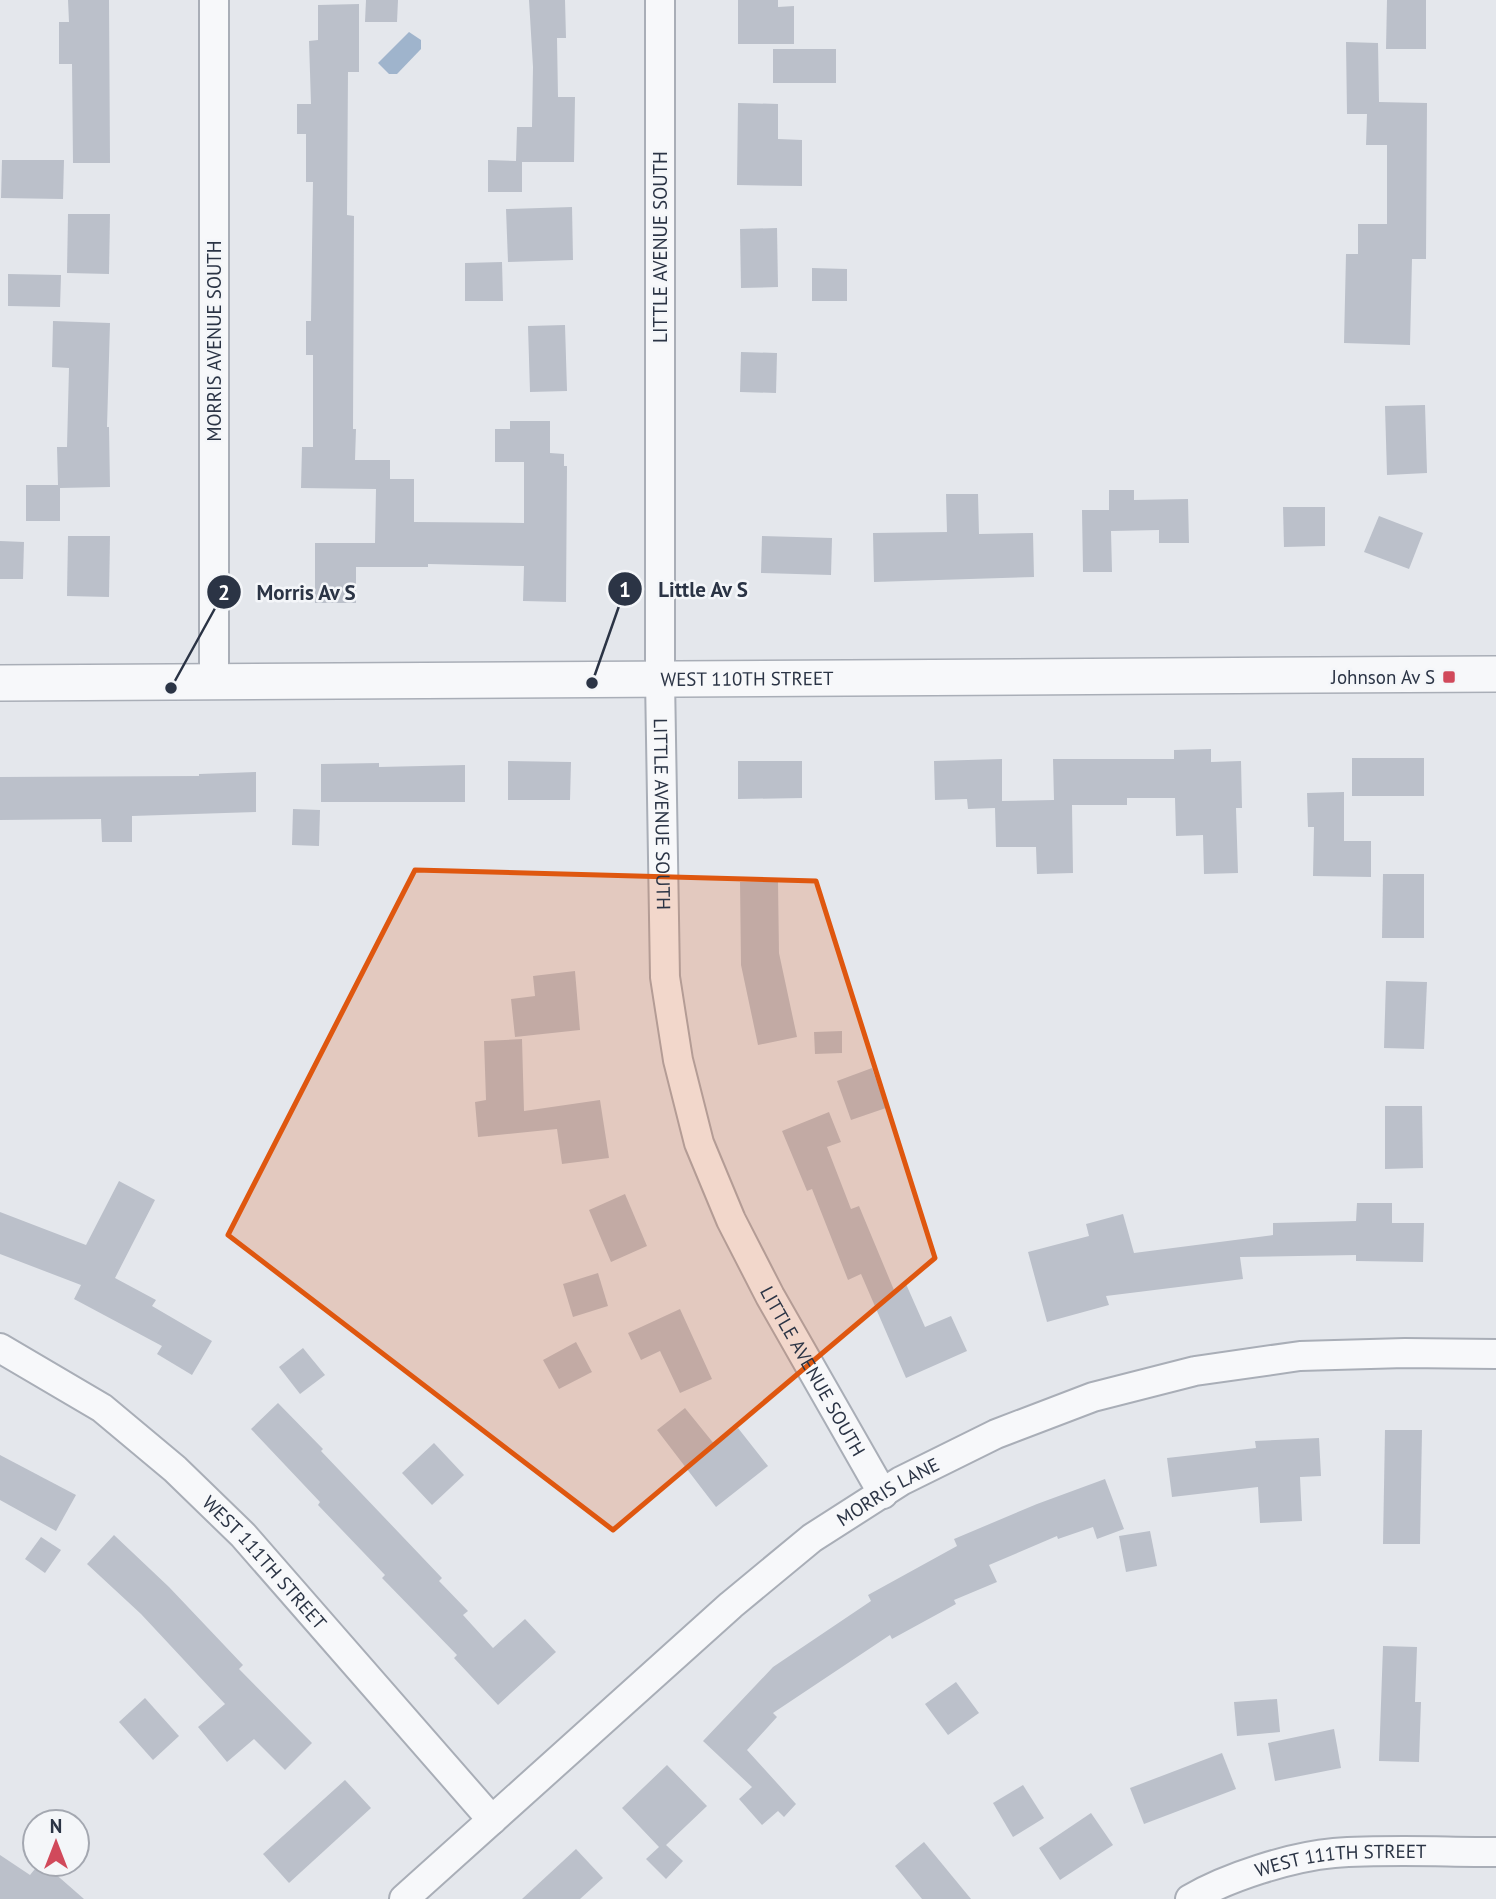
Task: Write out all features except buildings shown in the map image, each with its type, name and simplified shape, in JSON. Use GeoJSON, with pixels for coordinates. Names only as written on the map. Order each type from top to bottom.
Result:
{"type":"FeatureCollection","features":[{"type":"Feature","properties":{"kind":"street","name":"MORRIS AVENUE SOUTH"},"geometry":{"type":"LineString","coordinates":[[215,0],[215,683]]}},
{"type":"Feature","properties":{"kind":"street","name":"LITTLE AVENUE SOUTH"},"geometry":{"type":"LineString","coordinates":[[660,0],[660,679],[665,977],[678,1060],[699,1143],[731,1220],[770,1296],[883,1494]]}},
{"type":"Feature","properties":{"kind":"street","name":"WEST 110TH STREET"},"geometry":{"type":"LineString","coordinates":[[0,683],[1496,674]]}},
{"type":"Feature","properties":{"kind":"street","name":"WEST 111TH STREET"},"geometry":{"type":"LineString","coordinates":[[0,1348],[102,1408],[175,1469],[243,1535],[492,1820]]}},
{"type":"Feature","properties":{"kind":"street","name":"MORRIS LANE"},"geometry":{"type":"LineString","coordinates":[[404,1899],[731,1605],[812,1538],[901,1481],[996,1434],[1093,1397],[1195,1371],[1300,1356],[1496,1354]]}},
{"type":"Feature","properties":{"kind":"street","name":"WEST 111TH STREET"},"geometry":{"type":"LineString","coordinates":[[1190,1899],[1205,1890],[1268,1867],[1331,1854],[1496,1852]]}},
{"type":"Feature","properties":{"kind":"highlighted area"},"geometry":{"type":"Polygon","coordinates":[[[415,870],[816,881],[935,1258],[613,1530],[228,1235],[415,870]]]}},
{"type":"Feature","properties":{"kind":"water"},"geometry":{"type":"Polygon","coordinates":[[[409,32],[421,40],[421,49],[397,74],[389,74],[378,63],[409,32]]]}},
{"type":"Feature","properties":{"kind":"place","name":"Johnson Av S"},"geometry":{"type":"Point","coordinates":[1449,677]}},
{"type":"Feature","properties":{"kind":"place","name":"Little Av S"},"geometry":{"type":"Point","coordinates":[592,683]}},
{"type":"Feature","properties":{"kind":"place","name":"Morris Av S"},"geometry":{"type":"Point","coordinates":[171,688]}}]}
